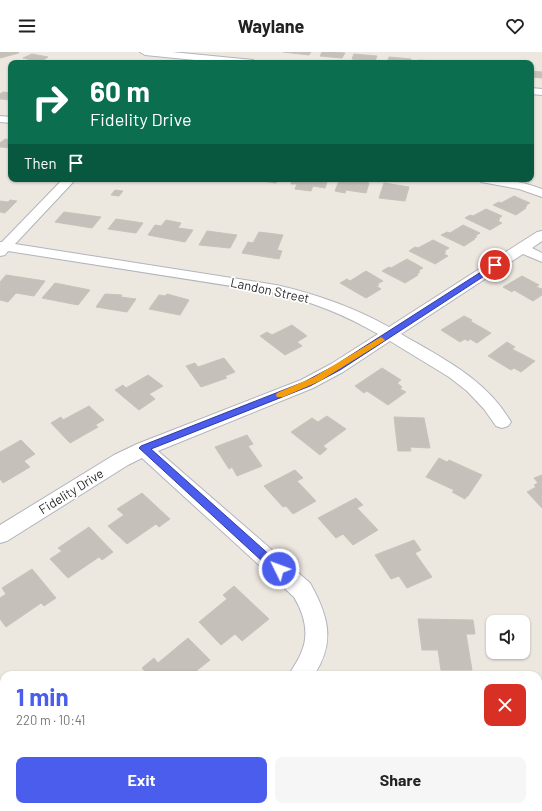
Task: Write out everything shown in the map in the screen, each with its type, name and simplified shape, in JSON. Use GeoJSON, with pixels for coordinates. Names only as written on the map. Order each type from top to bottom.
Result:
{"type":"FeatureCollection","features":[{"type":"Feature","properties":{"kind":"street"},"geometry":{"type":"LineString","coordinates":[[146,52],[224,60]]}},
{"type":"Feature","properties":{"kind":"street"},"geometry":{"type":"LineString","coordinates":[[2,248],[67,182]]}},
{"type":"Feature","properties":{"kind":"street"},"geometry":{"type":"LineString","coordinates":[[501,182],[522,186],[542,193]]}},
{"type":"Feature","properties":{"kind":"street","name":"Fidelity Drive"},"geometry":{"type":"LineString","coordinates":[[0,535],[121,460],[144,448],[307,384],[337,368],[542,235]]}},
{"type":"Feature","properties":{"kind":"street","name":"Landon Street"},"geometry":{"type":"LineString","coordinates":[[2,248],[276,289],[306,296],[361,318],[454,373],[472,387],[490,405],[502,422]]}},
{"type":"Feature","properties":{"kind":"street"},"geometry":{"type":"LineString","coordinates":[[522,248],[542,258]]}},
{"type":"Feature","properties":{"kind":"street"},"geometry":{"type":"LineString","coordinates":[[144,448],[302,590],[311,604],[317,621],[317,643],[309,664],[304,671]]}},
{"type":"Feature","properties":{"kind":"building"},"geometry":{"type":"Polygon","coordinates":[[[0,52],[18,52],[19,53],[0,58],[0,52]]]}},
{"type":"Feature","properties":{"kind":"building"},"geometry":{"type":"Polygon","coordinates":[[[283,52],[311,52],[309,55],[283,52]]]}},
{"type":"Feature","properties":{"kind":"building"},"geometry":{"type":"Polygon","coordinates":[[[322,52],[345,53],[342,58],[320,56],[322,52]]]}},
{"type":"Feature","properties":{"kind":"building"},"geometry":{"type":"Polygon","coordinates":[[[32,54],[48,57],[43,60],[23,58],[32,54]]]}},
{"type":"Feature","properties":{"kind":"building"},"geometry":{"type":"Polygon","coordinates":[[[354,54],[377,56],[375,60],[352,59],[354,54]]]}},
{"type":"Feature","properties":{"kind":"building"},"geometry":{"type":"Polygon","coordinates":[[[389,57],[411,59],[410,60],[388,60],[389,57]]]}},
{"type":"Feature","properties":{"kind":"building"},"geometry":{"type":"Polygon","coordinates":[[[534,71],[542,72],[542,78],[534,77],[534,71]]]}},
{"type":"Feature","properties":{"kind":"building"},"geometry":{"type":"Polygon","coordinates":[[[3,92],[8,93],[8,100],[0,99],[0,94],[3,92]]]}},
{"type":"Feature","properties":{"kind":"building"},"geometry":{"type":"Polygon","coordinates":[[[5,139],[8,140],[8,148],[0,147],[0,143],[5,139]]]}},
{"type":"Feature","properties":{"kind":"building"},"geometry":{"type":"Polygon","coordinates":[[[292,182],[327,182],[325,188],[313,186],[311,191],[295,189],[297,184],[291,184],[292,182]]]}},
{"type":"Feature","properties":{"kind":"building"},"geometry":{"type":"Polygon","coordinates":[[[339,182],[369,183],[366,193],[346,190],[345,193],[335,191],[339,182]]]}},
{"type":"Feature","properties":{"kind":"building"},"geometry":{"type":"Polygon","coordinates":[[[384,183],[409,187],[405,201],[379,198],[384,183]]]}},
{"type":"Feature","properties":{"kind":"building"},"geometry":{"type":"Polygon","coordinates":[[[115,190],[123,191],[119,196],[111,195],[115,190]]]}},
{"type":"Feature","properties":{"kind":"building"},"geometry":{"type":"Polygon","coordinates":[[[514,196],[530,203],[516,215],[493,205],[499,202],[501,203],[514,196]]]}},
{"type":"Feature","properties":{"kind":"building"},"geometry":{"type":"Polygon","coordinates":[[[10,200],[17,201],[5,213],[0,212],[0,201],[8,202],[10,200]]]}},
{"type":"Feature","properties":{"kind":"building"},"geometry":{"type":"Polygon","coordinates":[[[486,209],[502,216],[498,219],[500,219],[498,221],[502,223],[490,230],[465,218],[470,215],[473,216],[486,209]]]}},
{"type":"Feature","properties":{"kind":"building"},"geometry":{"type":"Polygon","coordinates":[[[64,212],[101,217],[92,228],[55,222],[64,212]]]}},
{"type":"Feature","properties":{"kind":"building"},"geometry":{"type":"Polygon","coordinates":[[[116,219],[143,223],[136,233],[108,229],[116,219]]]}},
{"type":"Feature","properties":{"kind":"building"},"geometry":{"type":"Polygon","coordinates":[[[166,220],[181,223],[178,228],[193,230],[185,242],[148,235],[155,225],[161,226],[166,220]]]}},
{"type":"Feature","properties":{"kind":"building"},"geometry":{"type":"Polygon","coordinates":[[[463,225],[480,233],[475,236],[477,237],[474,238],[475,239],[464,246],[441,235],[447,232],[450,233],[463,225]]]}},
{"type":"Feature","properties":{"kind":"building"},"geometry":{"type":"Polygon","coordinates":[[[207,231],[237,235],[230,248],[199,245],[207,231]]]}},
{"type":"Feature","properties":{"kind":"building"},"geometry":{"type":"Polygon","coordinates":[[[259,232],[283,235],[277,250],[282,251],[279,259],[242,253],[248,242],[253,243],[259,232]]]}},
{"type":"Feature","properties":{"kind":"building"},"geometry":{"type":"Polygon","coordinates":[[[433,240],[449,248],[444,251],[446,252],[444,254],[448,256],[435,264],[409,251],[415,247],[418,248],[433,240]]]}},
{"type":"Feature","properties":{"kind":"building"},"geometry":{"type":"Polygon","coordinates":[[[407,259],[423,268],[418,271],[420,272],[417,274],[418,275],[405,283],[382,271],[389,267],[391,268],[407,259]]]}},
{"type":"Feature","properties":{"kind":"building"},"geometry":{"type":"Polygon","coordinates":[[[366,271],[383,281],[376,286],[381,289],[366,298],[340,283],[347,279],[350,281],[366,271]]]}},
{"type":"Feature","properties":{"kind":"building"},"geometry":{"type":"Polygon","coordinates":[[[6,275],[45,281],[34,296],[16,293],[8,302],[0,300],[0,282],[6,275]]]}},
{"type":"Feature","properties":{"kind":"building"},"geometry":{"type":"Polygon","coordinates":[[[522,276],[539,285],[536,287],[542,289],[542,295],[533,301],[514,290],[512,292],[503,287],[522,276]]]}},
{"type":"Feature","properties":{"kind":"building"},"geometry":{"type":"Polygon","coordinates":[[[55,283],[90,290],[78,305],[42,298],[55,283]]]}},
{"type":"Feature","properties":{"kind":"building"},"geometry":{"type":"Polygon","coordinates":[[[105,294],[122,295],[121,297],[136,299],[127,312],[96,307],[105,294]]]}},
{"type":"Feature","properties":{"kind":"building"},"geometry":{"type":"Polygon","coordinates":[[[167,294],[189,300],[180,315],[149,309],[159,295],[165,296],[167,294]]]}},
{"type":"Feature","properties":{"kind":"building"},"geometry":{"type":"Polygon","coordinates":[[[464,316],[491,333],[477,343],[470,339],[468,341],[465,339],[460,342],[441,330],[464,316]]]}},
{"type":"Feature","properties":{"kind":"building"},"geometry":{"type":"Polygon","coordinates":[[[292,325],[307,336],[297,342],[302,346],[285,355],[260,336],[267,332],[272,335],[292,325]]]}},
{"type":"Feature","properties":{"kind":"building"},"geometry":{"type":"Polygon","coordinates":[[[507,342],[515,347],[512,349],[535,361],[521,372],[514,368],[511,370],[488,356],[507,342]]]}},
{"type":"Feature","properties":{"kind":"building"},"geometry":{"type":"Polygon","coordinates":[[[224,358],[235,372],[225,376],[227,378],[201,387],[186,366],[195,363],[198,367],[224,358]]]}},
{"type":"Feature","properties":{"kind":"building"},"geometry":{"type":"Polygon","coordinates":[[[382,368],[401,380],[397,383],[402,387],[400,389],[406,392],[388,405],[367,391],[364,393],[355,386],[382,368]]]}},
{"type":"Feature","properties":{"kind":"building"},"geometry":{"type":"Polygon","coordinates":[[[148,375],[163,386],[149,394],[155,399],[139,410],[115,390],[123,385],[126,388],[148,375]]]}},
{"type":"Feature","properties":{"kind":"building"},"geometry":{"type":"Polygon","coordinates":[[[89,406],[104,420],[95,425],[98,427],[70,443],[51,423],[61,417],[63,420],[89,406]]]}},
{"type":"Feature","properties":{"kind":"building"},"geometry":{"type":"Polygon","coordinates":[[[327,416],[346,429],[323,446],[327,449],[320,455],[291,432],[312,418],[318,422],[327,416]]]}},
{"type":"Feature","properties":{"kind":"building"},"geometry":{"type":"Polygon","coordinates":[[[394,417],[424,418],[430,448],[410,447],[411,451],[398,451],[394,417]]]}},
{"type":"Feature","properties":{"kind":"building"},"geometry":{"type":"Polygon","coordinates":[[[247,435],[253,444],[248,446],[262,466],[237,476],[232,467],[229,469],[215,447],[247,435]]]}},
{"type":"Feature","properties":{"kind":"building"},"geometry":{"type":"Polygon","coordinates":[[[21,440],[35,454],[24,461],[30,467],[3,483],[0,479],[0,452],[21,440]]]}},
{"type":"Feature","properties":{"kind":"building"},"geometry":{"type":"Polygon","coordinates":[[[439,458],[447,462],[449,460],[482,475],[465,499],[452,492],[454,490],[426,477],[439,458]]]}},
{"type":"Feature","properties":{"kind":"building"},"geometry":{"type":"Polygon","coordinates":[[[295,470],[303,478],[297,481],[316,501],[293,514],[286,506],[283,507],[264,486],[295,470]]]}},
{"type":"Feature","properties":{"kind":"building"},"geometry":{"type":"Polygon","coordinates":[[[542,475],[542,508],[527,492],[536,487],[534,485],[538,483],[534,478],[542,475]]]}},
{"type":"Feature","properties":{"kind":"building"},"geometry":{"type":"Polygon","coordinates":[[[142,493],[170,519],[159,527],[156,524],[127,544],[108,526],[124,515],[117,509],[142,493]]]}},
{"type":"Feature","properties":{"kind":"building"},"geometry":{"type":"Polygon","coordinates":[[[356,498],[363,505],[357,508],[378,530],[353,545],[343,534],[336,538],[318,518],[356,498]]]}},
{"type":"Feature","properties":{"kind":"building"},"geometry":{"type":"Polygon","coordinates":[[[89,527],[113,552],[102,560],[99,557],[68,578],[50,559],[62,551],[58,548],[89,527]]]}},
{"type":"Feature","properties":{"kind":"building"},"geometry":{"type":"Polygon","coordinates":[[[414,540],[421,550],[415,553],[432,577],[407,588],[399,576],[391,579],[375,555],[414,540]]]}},
{"type":"Feature","properties":{"kind":"building"},"geometry":{"type":"Polygon","coordinates":[[[32,569],[56,598],[44,606],[41,603],[6,627],[0,619],[0,598],[6,594],[2,588],[32,569]]]}},
{"type":"Feature","properties":{"kind":"building"},"geometry":{"type":"Polygon","coordinates":[[[234,586],[269,619],[242,641],[235,634],[221,645],[199,622],[227,599],[223,595],[234,586]]]}},
{"type":"Feature","properties":{"kind":"building"},"geometry":{"type":"Polygon","coordinates":[[[418,619],[473,620],[475,634],[466,634],[472,670],[441,670],[438,650],[422,650],[418,619]]]}},
{"type":"Feature","properties":{"kind":"building"},"geometry":{"type":"Polygon","coordinates":[[[188,638],[210,660],[196,671],[145,671],[142,668],[154,658],[158,663],[188,638]]]}},
{"type":"Feature","properties":{"kind":"slow traffic"},"geometry":{"type":"LineString","coordinates":[[280,395],[317,379],[381,340]]}},
{"type":"Feature","properties":{"kind":"route"},"geometry":{"type":"LineString","coordinates":[[279,569],[144,448],[307,384],[337,368],[495,265]]}}]}
